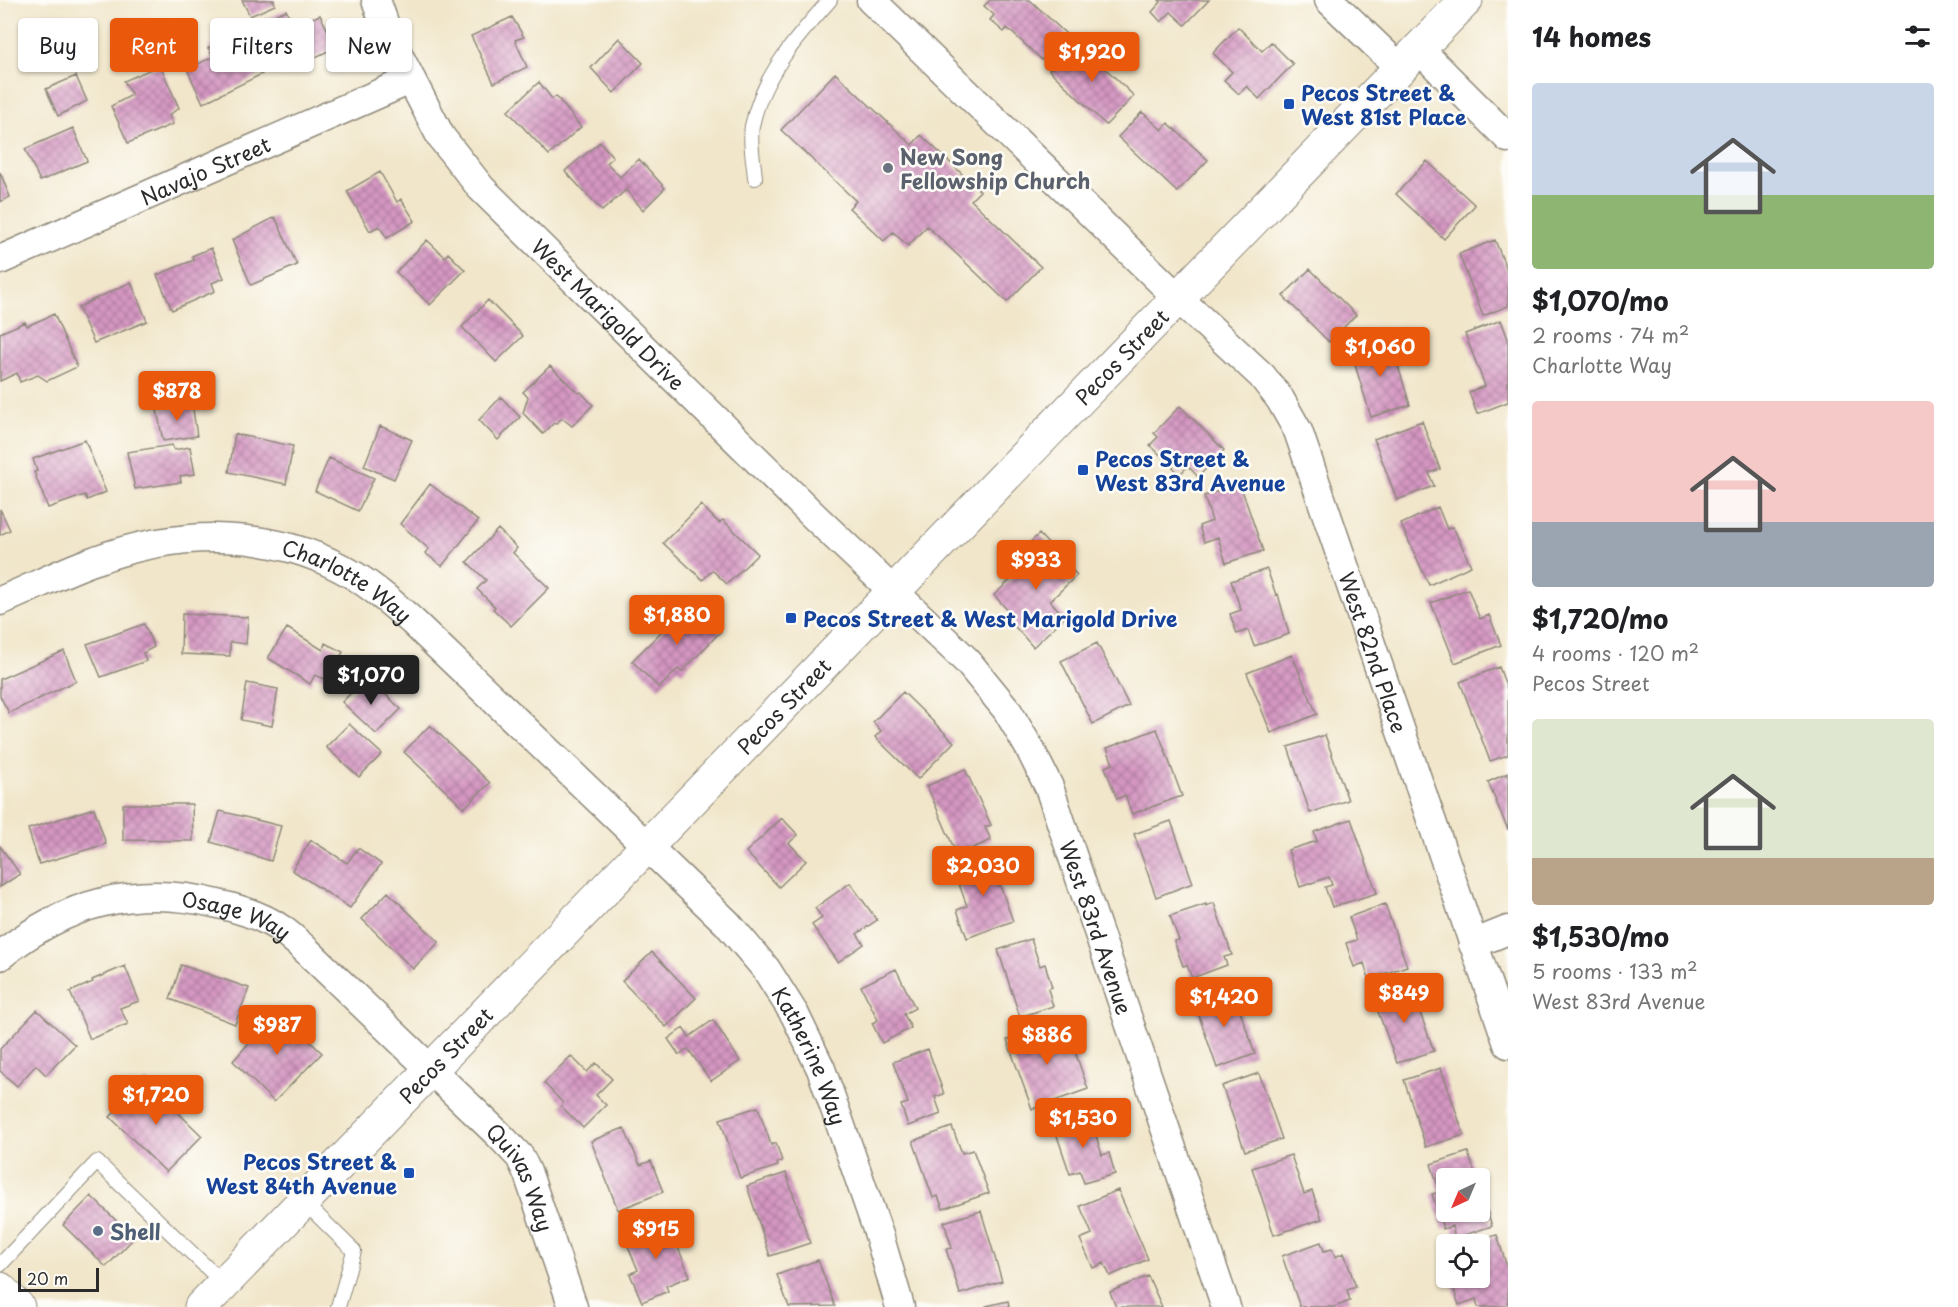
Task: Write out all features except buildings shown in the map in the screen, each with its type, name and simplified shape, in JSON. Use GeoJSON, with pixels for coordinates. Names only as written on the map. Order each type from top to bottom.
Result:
{"type":"FeatureCollection","features":[{"type":"Feature","properties":{"kind":"main road","name":"Pecos Street"},"geometry":{"type":"LineString","coordinates":[[201,1307],[1466,0]]}},
{"type":"Feature","properties":{"kind":"main road"},"geometry":{"type":"LineString","coordinates":[[0,1289],[18,1307]]}},
{"type":"Feature","properties":{"kind":"street","name":"West Marigold Drive"},"geometry":{"type":"LineString","coordinates":[[376,0],[389,37],[441,137],[481,188],[893,592]]}},
{"type":"Feature","properties":{"kind":"street","name":"West 82nd Place"},"geometry":{"type":"LineString","coordinates":[[871,0],[1178,298],[1262,376],[1280,399],[1298,431],[1508,1044]]}},
{"type":"Feature","properties":{"kind":"street"},"geometry":{"type":"LineString","coordinates":[[1329,0],[1409,58],[1508,138]]}},
{"type":"Feature","properties":{"kind":"street","name":"Navajo Street"},"geometry":{"type":"LineString","coordinates":[[0,260],[410,80]]}},
{"type":"Feature","properties":{"kind":"street","name":"Charlotte Way"},"geometry":{"type":"LineString","coordinates":[[0,602],[96,560],[147,544],[201,537],[238,538],[264,542],[308,554],[353,575],[378,591],[646,847]]}},
{"type":"Feature","properties":{"kind":"street","name":"West 83rd Avenue"},"geometry":{"type":"LineString","coordinates":[[893,592],[982,678],[1007,710],[1049,787],[1227,1307]]}},
{"type":"Feature","properties":{"kind":"street","name":"Katherine Way"},"geometry":{"type":"LineString","coordinates":[[646,847],[727,923],[766,969],[795,1015],[821,1069],[879,1235],[900,1307]]}},
{"type":"Feature","properties":{"kind":"street","name":"Osage Way"},"geometry":{"type":"LineString","coordinates":[[0,956],[44,924],[69,913],[123,897],[169,895],[193,898],[236,909],[281,929],[431,1069]]}},
{"type":"Feature","properties":{"kind":"street"},"geometry":{"type":"LineString","coordinates":[[1473,944],[1508,930]]}},
{"type":"Feature","properties":{"kind":"street","name":"Quivas Way"},"geometry":{"type":"LineString","coordinates":[[431,1069],[520,1157],[528,1174],[573,1307]]}},
{"type":"Feature","properties":{"kind":"lane"},"geometry":{"type":"LineString","coordinates":[[754,178],[752,127],[766,87],[789,46],[830,0]]}},
{"type":"Feature","properties":{"kind":"lane"},"geometry":{"type":"LineString","coordinates":[[0,1265],[97,1162],[224,1283]]}},
{"type":"Feature","properties":{"kind":"lane"},"geometry":{"type":"LineString","coordinates":[[303,1201],[354,1251],[338,1307]]}},
{"type":"Feature","properties":{"kind":"place","name":"Pecos Street & West 81st Place"},"geometry":{"type":"Point","coordinates":[1289,104]}},
{"type":"Feature","properties":{"kind":"place","name":"New Song Fellowship Church"},"geometry":{"type":"Point","coordinates":[888,168]}},
{"type":"Feature","properties":{"kind":"place","name":"Pecos Street & West 83rd Avenue"},"geometry":{"type":"Point","coordinates":[1083,470]}},
{"type":"Feature","properties":{"kind":"place","name":"Pecos Street & West Marigold Drive"},"geometry":{"type":"Point","coordinates":[791,618]}},
{"type":"Feature","properties":{"kind":"place","name":"Pecos Street & West 84th Avenue"},"geometry":{"type":"Point","coordinates":[409,1173]}},
{"type":"Feature","properties":{"kind":"place","name":"Shell"},"geometry":{"type":"Point","coordinates":[98,1231]}}]}
